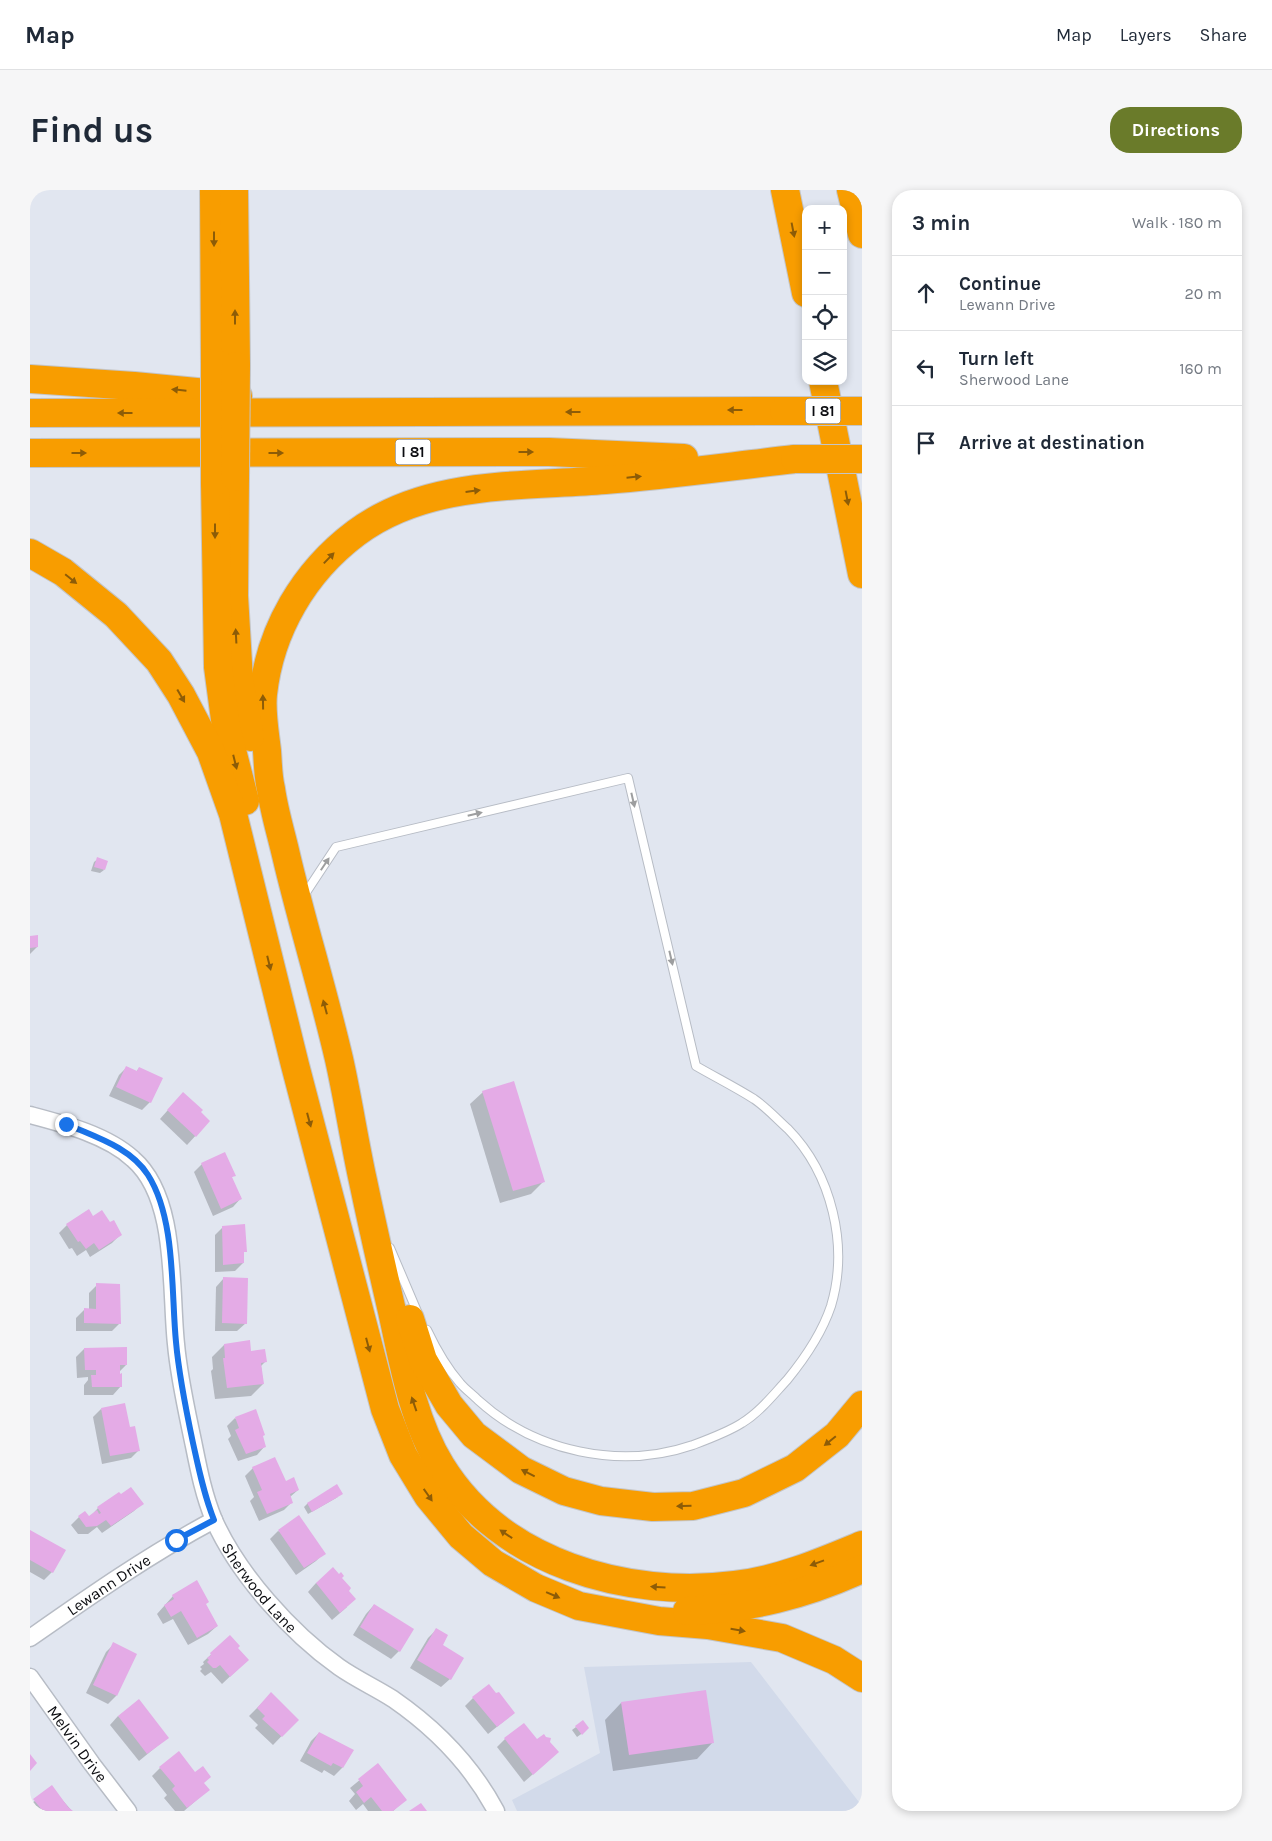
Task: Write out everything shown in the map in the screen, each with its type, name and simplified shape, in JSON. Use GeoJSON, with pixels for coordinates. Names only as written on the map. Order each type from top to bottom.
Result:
{"type":"FeatureCollection","features":[{"type":"Feature","properties":{"kind":"highway"},"geometry":{"type":"LineString","coordinates":[[214,190],[225,364]]}},
{"type":"Feature","properties":{"kind":"highway"},"geometry":{"type":"LineString","coordinates":[[234,190],[225,364],[225,480],[239,680],[254,757],[298,905]]}},
{"type":"Feature","properties":{"kind":"highway"},"geometry":{"type":"LineString","coordinates":[[785,190],[802,273]]}},
{"type":"Feature","properties":{"kind":"highway"},"geometry":{"type":"LineString","coordinates":[[852,190],[862,231]]}},
{"type":"Feature","properties":{"kind":"highway"},"geometry":{"type":"LineString","coordinates":[[30,379],[134,386],[402,413]]}},
{"type":"Feature","properties":{"kind":"highway"},"geometry":{"type":"LineString","coordinates":[[824,385],[862,574]]}},
{"type":"Feature","properties":{"kind":"highway","name":"I 81"},"geometry":{"type":"LineString","coordinates":[[30,413],[862,411]]}},
{"type":"Feature","properties":{"kind":"highway","name":"I 81"},"geometry":{"type":"LineString","coordinates":[[30,452],[549,452],[719,459],[862,459]]}},
{"type":"Feature","properties":{"kind":"highway"},"geometry":{"type":"LineString","coordinates":[[795,459],[605,480],[518,485],[437,496],[405,506],[382,517],[348,540],[328,558],[295,598],[282,623],[273,648],[262,698],[270,788],[298,905],[338,1054],[362,1176],[409,1388],[421,1424],[439,1464],[464,1498],[504,1534],[554,1562],[598,1577],[644,1586],[692,1589],[738,1585],[781,1576],[862,1545]]}},
{"type":"Feature","properties":{"kind":"highway"},"geometry":{"type":"LineString","coordinates":[[225,480],[215,548],[218,668],[226,727],[252,829],[258,915]]}},
{"type":"Feature","properties":{"kind":"highway"},"geometry":{"type":"LineString","coordinates":[[30,553],[64,572],[116,615],[159,661],[181,695],[210,752],[233,814],[292,1056],[384,1409],[403,1455],[428,1496],[460,1536],[493,1563],[536,1588],[580,1606],[659,1621],[708,1625],[782,1638],[834,1660],[862,1678]]}},
{"type":"Feature","properties":{"kind":"highway"},"geometry":{"type":"LineString","coordinates":[[362,1176],[377,1212],[423,1360],[449,1406],[474,1435],[521,1470],[564,1491],[601,1502],[653,1508],[694,1506],[744,1493],[795,1468],[837,1435],[862,1405]]}},
{"type":"Feature","properties":{"kind":"highway"},"geometry":{"type":"LineString","coordinates":[[620,1613],[708,1610],[769,1602],[806,1592],[862,1569]]}},
{"type":"Feature","properties":{"kind":"street","name":"Sherwood Lane"},"geometry":{"type":"LineString","coordinates":[[30,1115],[66,1124],[116,1146],[134,1159],[148,1175],[162,1204],[170,1253],[176,1343],[184,1399],[205,1499],[222,1536],[255,1586],[303,1639],[339,1668],[392,1699],[432,1728],[452,1749],[489,1798],[496,1811]]}},
{"type":"Feature","properties":{"kind":"street","name":"Lewann Drive"},"geometry":{"type":"LineString","coordinates":[[30,1638],[89,1596],[176,1540],[214,1520]]}},
{"type":"Feature","properties":{"kind":"street","name":"Melvin Drive"},"geometry":{"type":"LineString","coordinates":[[30,1677],[128,1811]]}},
{"type":"Feature","properties":{"kind":"lane"},"geometry":{"type":"LineString","coordinates":[[298,905],[336,847],[628,778],[696,1066],[755,1100],[789,1131],[815,1165],[834,1214],[838,1266],[830,1306],[814,1342],[770,1400],[742,1423],[708,1440],[672,1452],[637,1456],[597,1455],[564,1448],[527,1434],[492,1413],[460,1384],[437,1350],[418,1314],[387,1241]]}},
{"type":"Feature","properties":{"kind":"shaded area"},"geometry":{"type":"Polygon","coordinates":[[[751,1662],[862,1806],[862,1811],[517,1811],[512,1800],[600,1753],[584,1667],[751,1662]]]}},
{"type":"Feature","properties":{"kind":"building"},"geometry":{"type":"Polygon","coordinates":[[[97,857],[108,861],[105,870],[94,867],[97,857]]]}},
{"type":"Feature","properties":{"kind":"building"},"geometry":{"type":"Polygon","coordinates":[[[38,935],[38,947],[30,948],[30,936],[38,935]]]}},
{"type":"Feature","properties":{"kind":"building"},"geometry":{"type":"Polygon","coordinates":[[[126,1066],[137,1071],[139,1067],[163,1078],[151,1103],[116,1087],[126,1066]]]}},
{"type":"Feature","properties":{"kind":"building"},"geometry":{"type":"Polygon","coordinates":[[[514,1081],[545,1182],[513,1191],[482,1091],[514,1081]]]}},
{"type":"Feature","properties":{"kind":"building"},"geometry":{"type":"Polygon","coordinates":[[[183,1092],[203,1110],[201,1112],[210,1121],[196,1137],[167,1110],[183,1092]]]}},
{"type":"Feature","properties":{"kind":"building"},"geometry":{"type":"Polygon","coordinates":[[[225,1152],[236,1176],[232,1177],[242,1199],[221,1209],[201,1163],[225,1152]]]}},
{"type":"Feature","properties":{"kind":"building"},"geometry":{"type":"Polygon","coordinates":[[[89,1209],[93,1216],[102,1210],[110,1222],[114,1220],[122,1235],[99,1250],[94,1243],[86,1249],[80,1241],[78,1242],[66,1224],[89,1209]]]}},
{"type":"Feature","properties":{"kind":"building"},"geometry":{"type":"Polygon","coordinates":[[[245,1224],[247,1252],[244,1252],[244,1263],[223,1265],[222,1226],[245,1224]]]}},
{"type":"Feature","properties":{"kind":"building"},"geometry":{"type":"Polygon","coordinates":[[[223,1277],[248,1278],[247,1324],[222,1323],[223,1277]]]}},
{"type":"Feature","properties":{"kind":"building"},"geometry":{"type":"Polygon","coordinates":[[[96,1283],[120,1284],[121,1324],[84,1323],[84,1308],[96,1309],[96,1283]]]}},
{"type":"Feature","properties":{"kind":"building"},"geometry":{"type":"Polygon","coordinates":[[[250,1340],[251,1351],[265,1349],[267,1362],[261,1363],[264,1384],[227,1388],[223,1358],[225,1358],[224,1344],[250,1340]]]}},
{"type":"Feature","properties":{"kind":"building"},"geometry":{"type":"Polygon","coordinates":[[[127,1347],[127,1365],[120,1365],[122,1387],[92,1387],[91,1375],[96,1375],[96,1370],[85,1370],[84,1348],[127,1347]]]}},
{"type":"Feature","properties":{"kind":"building"},"geometry":{"type":"Polygon","coordinates":[[[125,1403],[130,1427],[135,1426],[140,1451],[110,1456],[101,1408],[125,1403]]]}},
{"type":"Feature","properties":{"kind":"building"},"geometry":{"type":"Polygon","coordinates":[[[256,1409],[265,1435],[263,1436],[266,1447],[246,1454],[235,1430],[239,1428],[235,1417],[256,1409]]]}},
{"type":"Feature","properties":{"kind":"building"},"geometry":{"type":"Polygon","coordinates":[[[275,1457],[286,1481],[294,1477],[299,1490],[290,1494],[293,1503],[267,1514],[257,1492],[262,1490],[252,1467],[275,1457]]]}},
{"type":"Feature","properties":{"kind":"building"},"geometry":{"type":"Polygon","coordinates":[[[337,1484],[343,1494],[312,1512],[307,1503],[337,1484]]]}},
{"type":"Feature","properties":{"kind":"building"},"geometry":{"type":"Polygon","coordinates":[[[131,1487],[144,1504],[111,1526],[106,1520],[97,1526],[86,1527],[78,1516],[85,1511],[89,1516],[97,1510],[99,1514],[101,1513],[97,1507],[119,1492],[121,1494],[131,1487]]]}},
{"type":"Feature","properties":{"kind":"building"},"geometry":{"type":"Polygon","coordinates":[[[299,1515],[326,1554],[304,1568],[278,1530],[299,1515]]]}},
{"type":"Feature","properties":{"kind":"building"},"geometry":{"type":"Polygon","coordinates":[[[30,1530],[66,1550],[53,1573],[30,1560],[30,1530]]]}},
{"type":"Feature","properties":{"kind":"building"},"geometry":{"type":"Polygon","coordinates":[[[333,1567],[339,1574],[341,1572],[344,1576],[342,1578],[351,1588],[349,1591],[356,1599],[340,1613],[316,1583],[333,1567]]]}},
{"type":"Feature","properties":{"kind":"building"},"geometry":{"type":"Polygon","coordinates":[[[197,1580],[209,1602],[206,1604],[218,1626],[197,1638],[181,1611],[171,1617],[164,1605],[174,1599],[172,1595],[197,1580]]]}},
{"type":"Feature","properties":{"kind":"building"},"geometry":{"type":"Polygon","coordinates":[[[374,1604],[414,1629],[400,1652],[360,1627],[374,1604]]]}},
{"type":"Feature","properties":{"kind":"building"},"geometry":{"type":"Polygon","coordinates":[[[436,1628],[448,1635],[443,1645],[464,1658],[451,1680],[417,1660],[436,1628]]]}},
{"type":"Feature","properties":{"kind":"building"},"geometry":{"type":"Polygon","coordinates":[[[230,1635],[249,1660],[230,1677],[220,1665],[213,1668],[207,1662],[209,1660],[207,1658],[230,1635]]]}},
{"type":"Feature","properties":{"kind":"building"},"geometry":{"type":"Polygon","coordinates":[[[113,1642],[137,1654],[117,1696],[93,1685],[113,1642]]]}},
{"type":"Feature","properties":{"kind":"building"},"geometry":{"type":"Polygon","coordinates":[[[489,1684],[496,1693],[499,1692],[515,1713],[497,1727],[472,1697],[489,1684]]]}},
{"type":"Feature","properties":{"kind":"building"},"geometry":{"type":"Polygon","coordinates":[[[706,1690],[714,1743],[629,1755],[621,1702],[706,1690]]]}},
{"type":"Feature","properties":{"kind":"building"},"geometry":{"type":"Polygon","coordinates":[[[271,1692],[299,1720],[282,1737],[262,1719],[265,1716],[257,1708],[271,1692]]]}},
{"type":"Feature","properties":{"kind":"building"},"geometry":{"type":"Polygon","coordinates":[[[139,1699],[169,1738],[147,1754],[118,1716],[139,1699]]]}},
{"type":"Feature","properties":{"kind":"building"},"geometry":{"type":"Polygon","coordinates":[[[583,1720],[589,1728],[582,1735],[575,1726],[583,1720]]]}},
{"type":"Feature","properties":{"kind":"building"},"geometry":{"type":"Polygon","coordinates":[[[524,1723],[537,1739],[544,1734],[546,1737],[551,1738],[550,1742],[559,1752],[533,1775],[504,1738],[524,1723]]]}},
{"type":"Feature","properties":{"kind":"building"},"geometry":{"type":"Polygon","coordinates":[[[319,1732],[354,1750],[343,1768],[333,1763],[331,1766],[307,1753],[319,1732]]]}},
{"type":"Feature","properties":{"kind":"building"},"geometry":{"type":"Polygon","coordinates":[[[179,1751],[195,1772],[203,1766],[211,1777],[204,1783],[210,1790],[187,1808],[172,1789],[175,1786],[159,1767],[179,1751]]]}},
{"type":"Feature","properties":{"kind":"building"},"geometry":{"type":"Polygon","coordinates":[[[30,1754],[37,1763],[30,1771],[30,1754]]]}},
{"type":"Feature","properties":{"kind":"building"},"geometry":{"type":"Polygon","coordinates":[[[378,1763],[407,1800],[393,1811],[382,1811],[371,1797],[364,1803],[356,1792],[363,1786],[358,1779],[378,1763]]]}},
{"type":"Feature","properties":{"kind":"building"},"geometry":{"type":"Polygon","coordinates":[[[52,1785],[73,1811],[43,1811],[33,1799],[52,1785]]]}},
{"type":"Feature","properties":{"kind":"building"},"geometry":{"type":"Polygon","coordinates":[[[421,1803],[427,1811],[409,1811],[421,1803]]]}},
{"type":"Feature","properties":{"kind":"route"},"geometry":{"type":"LineString","coordinates":[[66,1124],[116,1146],[134,1159],[148,1175],[162,1204],[170,1253],[176,1343],[184,1399],[205,1499],[214,1520],[176,1540]]}}]}
